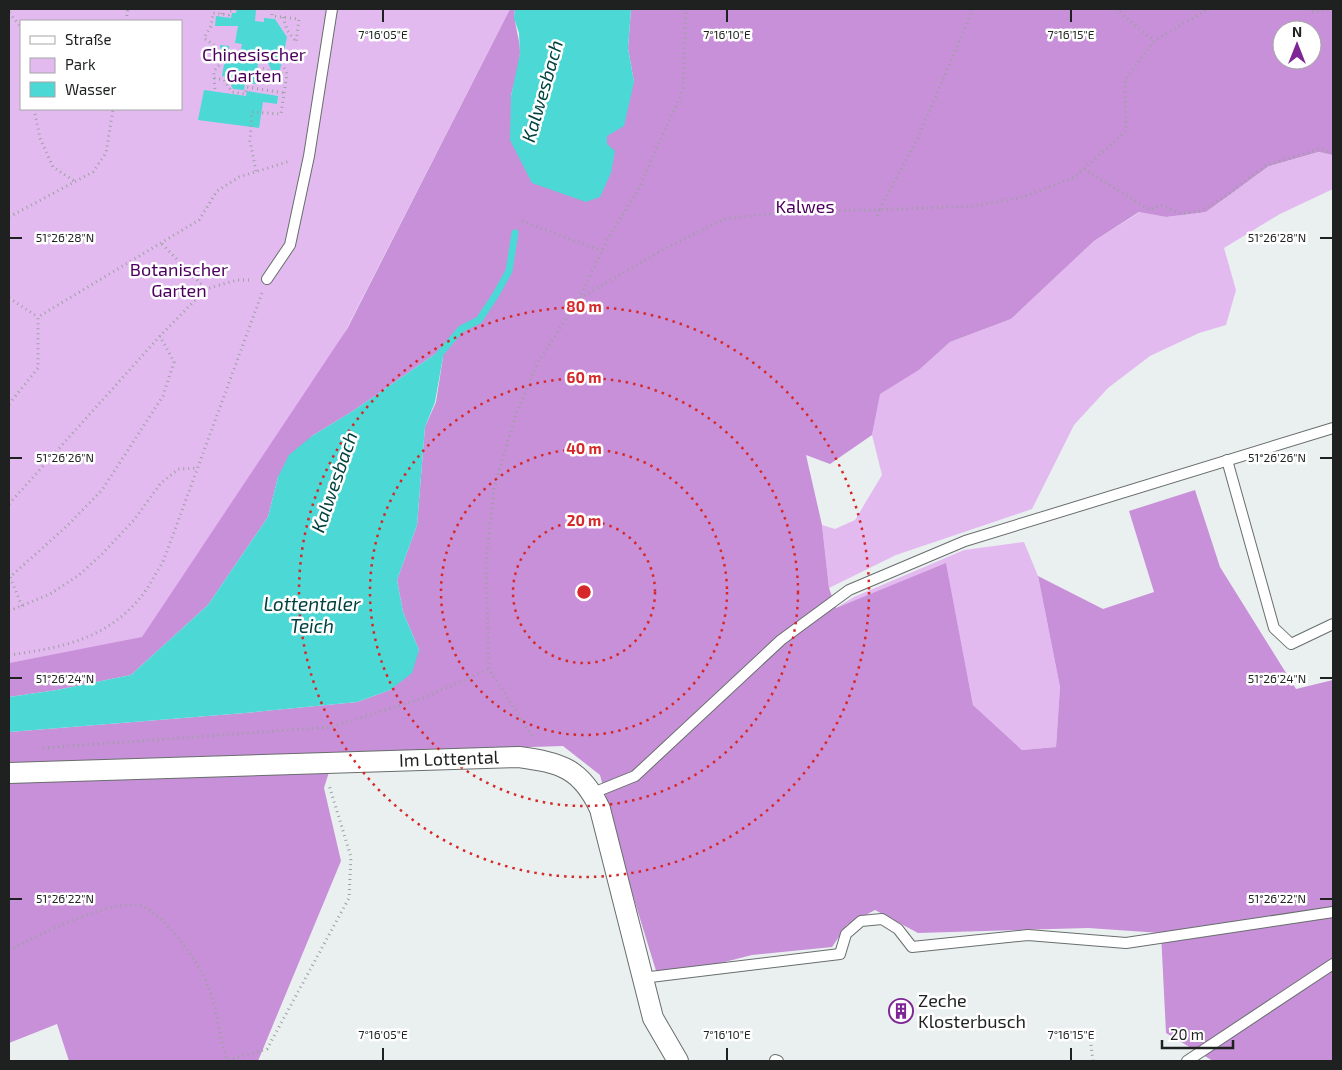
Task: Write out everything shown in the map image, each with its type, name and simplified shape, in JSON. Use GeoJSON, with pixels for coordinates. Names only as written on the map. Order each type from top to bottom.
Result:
{"type":"FeatureCollection","features":[{"type":"Feature","properties":{"kind":"street","name":"Im Lottental"},"geometry":{"type":"LineString","coordinates":[[9,773],[519,757],[546,761],[573,771],[593,793],[600,809],[653,1018],[678,1061]]}},
{"type":"Feature","properties":{"kind":"lane"},"geometry":{"type":"LineString","coordinates":[[267,279],[290,245],[309,156],[332,9]]}},
{"type":"Feature","properties":{"kind":"lane"},"geometry":{"type":"LineString","coordinates":[[593,793],[635,776],[781,640],[849,590],[964,541],[1333,428]]}},
{"type":"Feature","properties":{"kind":"lane"},"geometry":{"type":"LineString","coordinates":[[1227,460],[1274,628],[1291,644],[1333,624]]}},
{"type":"Feature","properties":{"kind":"lane"},"geometry":{"type":"LineString","coordinates":[[642,978],[840,954],[846,934],[861,921],[882,919],[898,929],[912,947],[1028,935],[1126,944],[1333,912]]}},
{"type":"Feature","properties":{"kind":"lane"},"geometry":{"type":"LineString","coordinates":[[1186,1061],[1333,964]]}},
{"type":"Feature","properties":{"kind":"path"},"geometry":{"type":"LineString","coordinates":[[222,14],[223,9]]}},
{"type":"Feature","properties":{"kind":"path"},"geometry":{"type":"LineString","coordinates":[[215,90],[214,71],[226,57],[217,53],[215,46],[204,38],[211,26],[213,13],[230,15],[230,11],[234,11],[234,9]]}},
{"type":"Feature","properties":{"kind":"path"},"geometry":{"type":"LineString","coordinates":[[272,9],[272,16],[283,17],[299,19],[296,43],[287,30],[283,17]]}},
{"type":"Feature","properties":{"kind":"path"},"geometry":{"type":"LineString","coordinates":[[546,761],[488,669],[486,564],[494,488],[516,414],[538,362],[579,299],[602,251],[638,190],[683,90],[686,9]]}},
{"type":"Feature","properties":{"kind":"path"},"geometry":{"type":"LineString","coordinates":[[876,217],[919,136],[973,9]]}},
{"type":"Feature","properties":{"kind":"path"},"geometry":{"type":"LineString","coordinates":[[1116,9],[1154,41]]}},
{"type":"Feature","properties":{"kind":"path"},"geometry":{"type":"LineString","coordinates":[[579,299],[666,248],[724,219],[795,211],[972,206],[1020,198],[1075,177],[1126,132],[1125,80],[1154,41],[1208,9]]}},
{"type":"Feature","properties":{"kind":"path"},"geometry":{"type":"LineString","coordinates":[[1309,9],[1311,12],[1333,9]]}},
{"type":"Feature","properties":{"kind":"path"},"geometry":{"type":"LineString","coordinates":[[10,11],[20,26]]}},
{"type":"Feature","properties":{"kind":"path"},"geometry":{"type":"LineString","coordinates":[[256,171],[250,127],[252,112],[281,114],[286,74],[283,65]]}},
{"type":"Feature","properties":{"kind":"path"},"geometry":{"type":"LineString","coordinates":[[263,68],[271,72],[286,74]]}},
{"type":"Feature","properties":{"kind":"path"},"geometry":{"type":"LineString","coordinates":[[214,78],[224,80],[232,92],[245,94],[247,87],[284,93]]}},
{"type":"Feature","properties":{"kind":"path"},"geometry":{"type":"LineString","coordinates":[[34,110],[40,138],[54,167],[74,182]]}},
{"type":"Feature","properties":{"kind":"path"},"geometry":{"type":"LineString","coordinates":[[9,217],[93,172],[106,153],[113,110]]}},
{"type":"Feature","properties":{"kind":"path"},"geometry":{"type":"LineString","coordinates":[[1084,169],[1150,210],[1161,205],[1181,214],[1200,211],[1226,196],[1266,166],[1319,149],[1333,153]]}},
{"type":"Feature","properties":{"kind":"path"},"geometry":{"type":"LineString","coordinates":[[38,317],[199,220],[217,191],[239,177],[309,156]]}},
{"type":"Feature","properties":{"kind":"path"},"geometry":{"type":"LineString","coordinates":[[522,221],[602,251]]}},
{"type":"Feature","properties":{"kind":"path"},"geometry":{"type":"LineString","coordinates":[[162,244],[206,288]]}},
{"type":"Feature","properties":{"kind":"path"},"geometry":{"type":"LineString","coordinates":[[9,504],[160,336],[206,288],[237,280],[267,279],[162,562],[141,598],[121,618],[97,634],[54,649],[9,655]]}},
{"type":"Feature","properties":{"kind":"path"},"geometry":{"type":"LineString","coordinates":[[9,298],[38,317]]}},
{"type":"Feature","properties":{"kind":"path"},"geometry":{"type":"LineString","coordinates":[[9,404],[38,368],[38,317]]}},
{"type":"Feature","properties":{"kind":"path"},"geometry":{"type":"LineString","coordinates":[[22,606],[10,577],[67,526],[102,490],[162,396],[174,362],[160,336]]}},
{"type":"Feature","properties":{"kind":"path"},"geometry":{"type":"LineString","coordinates":[[9,611],[50,594],[79,575],[134,520],[160,484],[178,469],[198,468]]}},
{"type":"Feature","properties":{"kind":"path"},"geometry":{"type":"LineString","coordinates":[[38,748],[331,727],[423,698],[488,669]]}},
{"type":"Feature","properties":{"kind":"path"},"geometry":{"type":"LineString","coordinates":[[9,950],[52,928],[117,905],[142,906],[164,923],[186,947],[200,970],[208,986],[227,1060],[267,1049],[349,898],[352,857],[324,764]]}},
{"type":"Feature","properties":{"kind":"path"},"geometry":{"type":"LineString","coordinates":[[1089,1030],[1093,1061]]}},
{"type":"Feature","properties":{"kind":"green space","name":"Botanischer Garten"},"geometry":{"type":"Polygon","coordinates":[[[9,9],[510,9],[276,467],[142,638],[9,663],[9,9]]]}},
{"type":"Feature","properties":{"kind":"green space","name":"Kalwes"},"geometry":{"type":"Polygon","coordinates":[[[510,9],[515,9],[520,52],[511,96],[607,144],[607,136],[634,82],[628,48],[631,9],[1333,9],[1333,155],[1319,152],[1269,166],[1206,212],[1166,217],[1139,212],[1094,241],[1011,319],[950,342],[919,370],[880,394],[872,435],[830,464],[806,455],[822,525],[829,588],[836,608],[946,563],[973,705],[1022,750],[1056,747],[1060,687],[1038,576],[1103,609],[1154,592],[1129,511],[1195,490],[1220,567],[1296,689],[1333,680],[1333,1061],[1213,1061],[1166,1033],[1161,933],[1088,928],[918,933],[875,910],[847,925],[832,947],[752,955],[697,969],[657,974],[626,873],[600,775],[563,746],[335,753],[324,788],[341,861],[258,1061],[69,1061],[57,1024],[9,1043],[9,732],[357,702],[390,690],[419,650],[403,612],[397,580],[417,525],[425,427],[436,402],[443,357],[441,350],[353,411],[312,436],[278,477],[268,517],[208,605],[131,675],[57,690],[9,697],[9,663],[142,637],[347,329],[510,9]]]}},
{"type":"Feature","properties":{"kind":"green space"},"geometry":{"type":"Polygon","coordinates":[[[1320,152],[1333,155],[1333,189],[1280,214],[1224,248],[1236,290],[1226,325],[1199,333],[1150,356],[1108,388],[1074,425],[1032,509],[896,555],[829,588],[822,525],[835,529],[855,520],[882,475],[872,435],[879,394],[919,370],[950,342],[1011,319],[1094,241],[1140,212],[1166,217],[1206,212],[1269,166],[1320,152]]]}},
{"type":"Feature","properties":{"kind":"green space"},"geometry":{"type":"Polygon","coordinates":[[[1024,542],[1038,576],[1060,687],[1056,747],[1022,750],[973,705],[946,564],[836,608],[854,597],[964,550],[1024,542]]]}},
{"type":"Feature","properties":{"kind":"water"},"geometry":{"type":"Polygon","coordinates":[[[237,9],[266,9],[256,10],[255,21],[264,22],[264,18],[275,19],[287,37],[280,70],[271,70],[267,60],[258,62],[256,84],[245,83],[244,90],[233,89],[227,77],[222,76],[224,65],[230,57],[221,51],[220,45],[229,46],[229,54],[240,55],[242,44],[235,43],[238,26],[215,26],[216,16],[231,18],[232,13],[236,13],[237,9]]]}},
{"type":"Feature","properties":{"kind":"water"},"geometry":{"type":"Polygon","coordinates":[[[515,9],[631,9],[628,48],[634,82],[624,126],[607,136],[607,144],[615,151],[611,173],[600,197],[586,202],[532,183],[510,140],[511,96],[520,54],[519,33],[514,18],[515,9]]]}},
{"type":"Feature","properties":{"kind":"water"},"geometry":{"type":"Polygon","coordinates":[[[204,90],[246,96],[247,91],[278,96],[277,104],[263,102],[259,128],[198,120],[204,90]]]}},
{"type":"Feature","properties":{"kind":"water","name":"Lottentaler Teich"},"geometry":{"type":"Polygon","coordinates":[[[441,350],[443,357],[435,402],[425,427],[417,525],[397,580],[403,612],[419,650],[412,673],[390,690],[357,702],[9,732],[9,697],[57,690],[131,675],[208,605],[268,517],[278,477],[289,455],[312,436],[353,411],[441,350]]]}},
{"type":"Feature","properties":{"kind":"waterway","name":"Kalwesbach"},"geometry":{"type":"LineString","coordinates":[[438,356],[461,329],[479,320],[495,296],[509,271],[515,233]]}},
{"type":"Feature","properties":{"kind":"place","name":"Zeche Klosterbusch"},"geometry":{"type":"Point","coordinates":[901,1011]}},
{"type":"Feature","properties":{"kind":"park label","name":"Chinesischer Garten"},"geometry":{"type":"Point","coordinates":[254,65]}}]}
